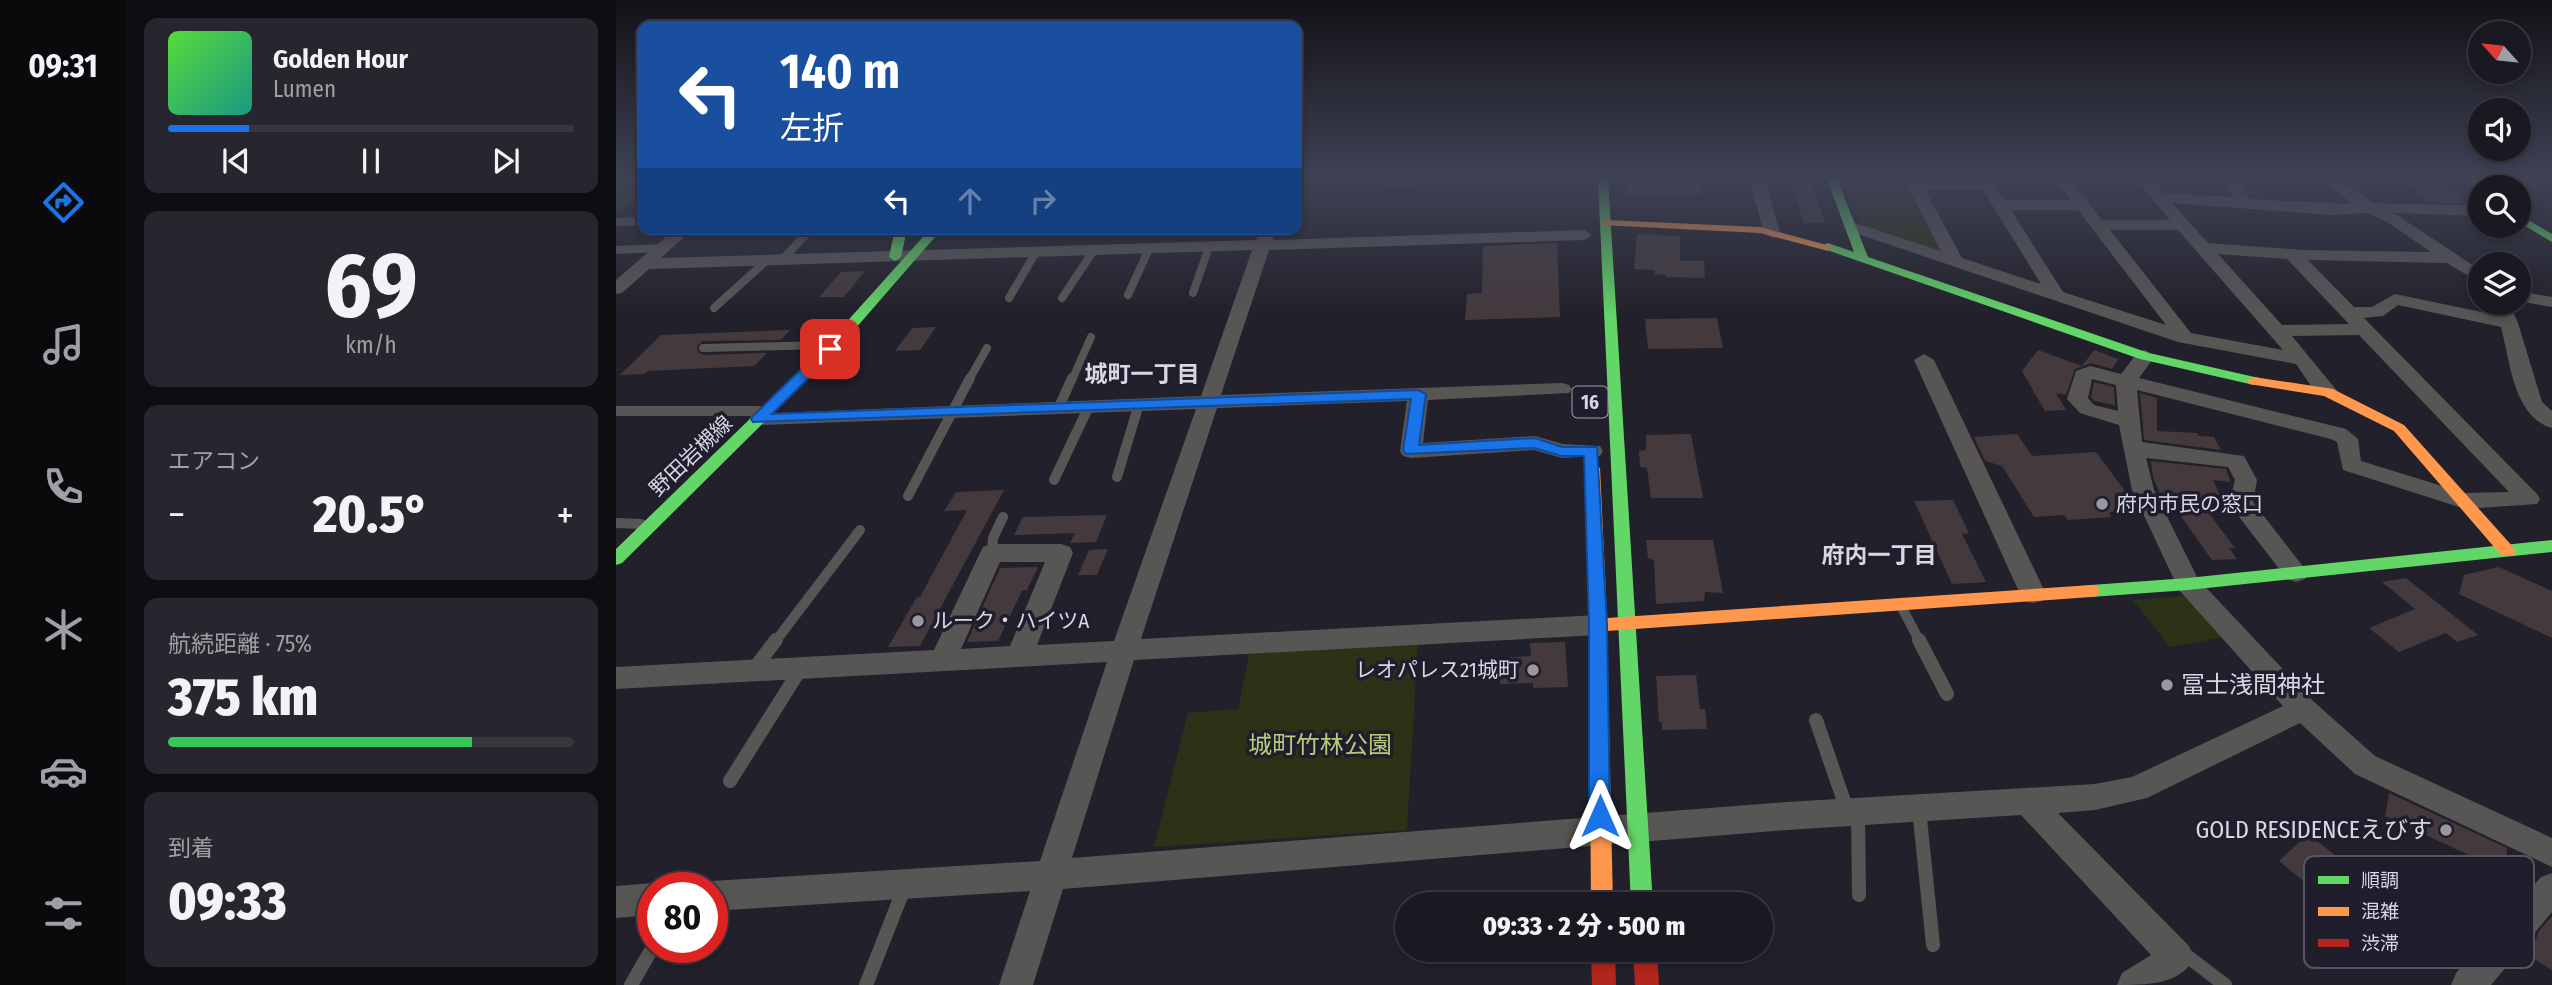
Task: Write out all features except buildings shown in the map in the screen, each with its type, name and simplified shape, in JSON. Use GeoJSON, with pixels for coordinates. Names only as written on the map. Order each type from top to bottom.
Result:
{"type":"FeatureCollection","features":[{"type":"Feature","properties":{"kind":"main road","name":"16"},"geometry":{"type":"LineString","coordinates":[[1606,225],[1641,892]]}},
{"type":"Feature","properties":{"kind":"main road"},"geometry":{"type":"LineString","coordinates":[[1678,225],[1716,226],[1772,233],[1862,257],[2145,356],[2257,382],[2328,392],[2399,428],[2507,551]]}},
{"type":"Feature","properties":{"kind":"main road"},"geometry":{"type":"LineString","coordinates":[[2531,225],[2552,239]]}},
{"type":"Feature","properties":{"kind":"main road"},"geometry":{"type":"LineString","coordinates":[[1852,227],[1862,257]]}},
{"type":"Feature","properties":{"kind":"main road"},"geometry":{"type":"LineString","coordinates":[[895,257],[900,235]]}},
{"type":"Feature","properties":{"kind":"main road","name":"野田岩槻線"},"geometry":{"type":"LineString","coordinates":[[616,559],[833,345],[931,235]]}},
{"type":"Feature","properties":{"kind":"main road"},"geometry":{"type":"LineString","coordinates":[[1591,445],[1598,625],[1602,892]]}},
{"type":"Feature","properties":{"kind":"main road"},"geometry":{"type":"LineString","coordinates":[[1598,625],[2188,584],[2552,546]]}},
{"type":"Feature","properties":{"kind":"main road"},"geometry":{"type":"LineString","coordinates":[[1603,962],[1604,985]]}},
{"type":"Feature","properties":{"kind":"main road"},"geometry":{"type":"LineString","coordinates":[[1646,962],[1647,985]]}},
{"type":"Feature","properties":{"kind":"street"},"geometry":{"type":"LineString","coordinates":[[1770,225],[1772,233]]}},
{"type":"Feature","properties":{"kind":"street"},"geometry":{"type":"LineString","coordinates":[[1936,225],[1955,261]]}},
{"type":"Feature","properties":{"kind":"street"},"geometry":{"type":"LineString","coordinates":[[2013,225],[2056,294]]}},
{"type":"Feature","properties":{"kind":"street"},"geometry":{"type":"LineString","coordinates":[[2097,225],[2180,225],[2302,359],[2328,392]]}},
{"type":"Feature","properties":{"kind":"street"},"geometry":{"type":"LineString","coordinates":[[2097,225],[2185,338]]}},
{"type":"Feature","properties":{"kind":"street"},"geometry":{"type":"LineString","coordinates":[[2402,225],[2468,269]]}},
{"type":"Feature","properties":{"kind":"street"},"geometry":{"type":"LineString","coordinates":[[1852,227],[2185,338],[2302,359]]}},
{"type":"Feature","properties":{"kind":"street"},"geometry":{"type":"LineString","coordinates":[[616,289],[678,235]]}},
{"type":"Feature","properties":{"kind":"street"},"geometry":{"type":"LineString","coordinates":[[1094,250],[1102,235]]}},
{"type":"Feature","properties":{"kind":"street"},"geometry":{"type":"LineString","coordinates":[[645,264],[1209,247],[1266,237],[1584,235]]}},
{"type":"Feature","properties":{"kind":"street"},"geometry":{"type":"LineString","coordinates":[[1016,985],[1123,652],[1266,237]]}},
{"type":"Feature","properties":{"kind":"street"},"geometry":{"type":"LineString","coordinates":[[2201,248],[2292,254],[2452,258]]}},
{"type":"Feature","properties":{"kind":"street"},"geometry":{"type":"LineString","coordinates":[[2129,421],[2087,409],[2077,398],[2083,375],[2090,372],[2338,433],[2347,439],[2351,465],[2464,501],[2529,499],[2292,254]]}},
{"type":"Feature","properties":{"kind":"street"},"geometry":{"type":"LineString","coordinates":[[2035,317],[2056,294]]}},
{"type":"Feature","properties":{"kind":"street"},"geometry":{"type":"LineString","coordinates":[[2531,298],[2552,302]]}},
{"type":"Feature","properties":{"kind":"street"},"geometry":{"type":"LineString","coordinates":[[2349,313],[2376,312],[2395,299],[2509,323]]}},
{"type":"Feature","properties":{"kind":"street"},"geometry":{"type":"LineString","coordinates":[[2505,315],[2532,405],[2552,421]]}},
{"type":"Feature","properties":{"kind":"street"},"geometry":{"type":"LineString","coordinates":[[2277,331],[2365,329]]}},
{"type":"Feature","properties":{"kind":"street"},"geometry":{"type":"LineString","coordinates":[[2145,356],[2126,381],[2133,450],[2143,490],[2188,584],[2303,709],[2365,765],[2552,853]]}},
{"type":"Feature","properties":{"kind":"street"},"geometry":{"type":"LineString","coordinates":[[1924,360],[2033,594]]}},
{"type":"Feature","properties":{"kind":"street"},"geometry":{"type":"LineString","coordinates":[[762,415],[950,412],[1562,389]]}},
{"type":"Feature","properties":{"kind":"street"},"geometry":{"type":"LineString","coordinates":[[1418,394],[1411,450],[1535,443],[1562,452],[1591,445]]}},
{"type":"Feature","properties":{"kind":"street"},"geometry":{"type":"LineString","coordinates":[[2133,450],[2236,461],[2246,480],[2241,502],[2296,573]]}},
{"type":"Feature","properties":{"kind":"street"},"geometry":{"type":"LineString","coordinates":[[942,661],[992,553],[1061,552],[1019,657]]}},
{"type":"Feature","properties":{"kind":"street"},"geometry":{"type":"LineString","coordinates":[[616,678],[1598,625]]}},
{"type":"Feature","properties":{"kind":"street"},"geometry":{"type":"LineString","coordinates":[[728,894],[1052,874],[2095,797],[2136,789],[2303,709]]}},
{"type":"Feature","properties":{"kind":"street"},"geometry":{"type":"LineString","coordinates":[[2026,800],[2177,958],[2134,985]]}},
{"type":"Feature","properties":{"kind":"street"},"geometry":{"type":"LineString","coordinates":[[2534,909],[2552,888]]}},
{"type":"Feature","properties":{"kind":"street"},"geometry":{"type":"LineString","coordinates":[[616,902],[637,900]]}},
{"type":"Feature","properties":{"kind":"street"},"geometry":{"type":"LineString","coordinates":[[2468,985],[2483,968]]}},
{"type":"Feature","properties":{"kind":"lane"},"geometry":{"type":"LineString","coordinates":[[715,308],[804,235]]}},
{"type":"Feature","properties":{"kind":"lane"},"geometry":{"type":"LineString","coordinates":[[1193,293],[1209,247]]}},
{"type":"Feature","properties":{"kind":"lane"},"geometry":{"type":"LineString","coordinates":[[616,250],[663,248]]}},
{"type":"Feature","properties":{"kind":"lane"},"geometry":{"type":"LineString","coordinates":[[1128,295],[1149,249]]}},
{"type":"Feature","properties":{"kind":"lane"},"geometry":{"type":"LineString","coordinates":[[1062,298],[1094,250]]}},
{"type":"Feature","properties":{"kind":"lane"},"geometry":{"type":"LineString","coordinates":[[1009,298],[1036,253]]}},
{"type":"Feature","properties":{"kind":"lane"},"geometry":{"type":"LineString","coordinates":[[1059,407],[1091,337]]}},
{"type":"Feature","properties":{"kind":"lane"},"geometry":{"type":"LineString","coordinates":[[703,348],[833,345]]}},
{"type":"Feature","properties":{"kind":"lane"},"geometry":{"type":"LineString","coordinates":[[908,496],[950,412],[987,348]]}},
{"type":"Feature","properties":{"kind":"lane"},"geometry":{"type":"LineString","coordinates":[[1117,477],[1139,404]]}},
{"type":"Feature","properties":{"kind":"lane"},"geometry":{"type":"LineString","coordinates":[[1054,480],[1089,406]]}},
{"type":"Feature","properties":{"kind":"lane"},"geometry":{"type":"LineString","coordinates":[[616,411],[762,415]]}},
{"type":"Feature","properties":{"kind":"lane"},"geometry":{"type":"LineString","coordinates":[[992,553],[993,538],[1003,517]]}},
{"type":"Feature","properties":{"kind":"lane"},"geometry":{"type":"LineString","coordinates":[[616,523],[651,524]]}},
{"type":"Feature","properties":{"kind":"lane"},"geometry":{"type":"LineString","coordinates":[[753,671],[860,530]]}},
{"type":"Feature","properties":{"kind":"lane"},"geometry":{"type":"LineString","coordinates":[[1899,603],[1947,694]]}},
{"type":"Feature","properties":{"kind":"lane"},"geometry":{"type":"LineString","coordinates":[[730,781],[801,668]]}},
{"type":"Feature","properties":{"kind":"lane"},"geometry":{"type":"LineString","coordinates":[[1816,720],[1853,813],[1859,895]]}},
{"type":"Feature","properties":{"kind":"lane"},"geometry":{"type":"LineString","coordinates":[[1919,808],[1933,945]]}},
{"type":"Feature","properties":{"kind":"lane"},"geometry":{"type":"LineString","coordinates":[[866,985],[906,883]]}},
{"type":"Feature","properties":{"kind":"lane"},"geometry":{"type":"LineString","coordinates":[[2177,958],[2187,956],[2225,985]]}},
{"type":"Feature","properties":{"kind":"lane"},"geometry":{"type":"LineString","coordinates":[[631,985],[644,963]]}},
{"type":"Feature","properties":{"kind":"green space"},"geometry":{"type":"Polygon","coordinates":[[[1865,225],[1928,225],[1941,250],[1936,252],[1865,225]]]}},
{"type":"Feature","properties":{"kind":"green space"},"geometry":{"type":"Polygon","coordinates":[[[2193,595],[2229,636],[2170,647],[2133,600],[2193,595]]]}},
{"type":"Feature","properties":{"kind":"green space","name":"城町竹林公園"},"geometry":{"type":"Polygon","coordinates":[[[1418,641],[1407,830],[1154,847],[1188,713],[1238,709],[1250,651],[1418,641]]]}},
{"type":"Feature","properties":{"kind":"traffic: fast"},"geometry":{"type":"LineString","coordinates":[[1605,225],[1641,892]]}},
{"type":"Feature","properties":{"kind":"traffic: fast"},"geometry":{"type":"LineString","coordinates":[[1850,225],[1862,257]]}},
{"type":"Feature","properties":{"kind":"traffic: fast"},"geometry":{"type":"LineString","coordinates":[[2531,225],[2552,239]]}},
{"type":"Feature","properties":{"kind":"traffic: fast"},"geometry":{"type":"LineString","coordinates":[[895,257],[900,235]]}},
{"type":"Feature","properties":{"kind":"traffic: fast"},"geometry":{"type":"LineString","coordinates":[[616,559],[830,349],[931,235]]}},
{"type":"Feature","properties":{"kind":"traffic: fast"},"geometry":{"type":"LineString","coordinates":[[1828,247],[2145,356],[2254,381]]}},
{"type":"Feature","properties":{"kind":"traffic: fast"},"geometry":{"type":"LineString","coordinates":[[2091,591],[2188,584],[2552,546]]}},
{"type":"Feature","properties":{"kind":"traffic: slow"},"geometry":{"type":"LineString","coordinates":[[1649,225],[1760,230],[1828,247]]}},
{"type":"Feature","properties":{"kind":"traffic: slow"},"geometry":{"type":"LineString","coordinates":[[2254,381],[2328,392],[2399,428],[2507,551]]}},
{"type":"Feature","properties":{"kind":"traffic: slow"},"geometry":{"type":"LineString","coordinates":[[1592,468],[1598,625],[1602,892]]}},
{"type":"Feature","properties":{"kind":"traffic: slow"},"geometry":{"type":"LineString","coordinates":[[1608,624],[2091,591]]}},
{"type":"Feature","properties":{"kind":"traffic: jam"},"geometry":{"type":"LineString","coordinates":[[1603,962],[1604,985]]}},
{"type":"Feature","properties":{"kind":"traffic: jam"},"geometry":{"type":"LineString","coordinates":[[1646,962],[1647,985]]}},
{"type":"Feature","properties":{"kind":"place","name":"府内市民の窓口"},"geometry":{"type":"Point","coordinates":[2102,504]}},
{"type":"Feature","properties":{"kind":"place","name":"ルーク・ハイツA"},"geometry":{"type":"Point","coordinates":[918,621]}},
{"type":"Feature","properties":{"kind":"place","name":"レオパレス21城町"},"geometry":{"type":"Point","coordinates":[1533,670]}},
{"type":"Feature","properties":{"kind":"place","name":"冨士浅間神社"},"geometry":{"type":"Point","coordinates":[2167,685]}},
{"type":"Feature","properties":{"kind":"place","name":"GOLD RESIDENCEえびす"},"geometry":{"type":"Point","coordinates":[2446,830]}},
{"type":"Feature","properties":{"kind":"district","name":"城町一丁目"},"geometry":{"type":"Point","coordinates":[1142,374]}},
{"type":"Feature","properties":{"kind":"district","name":"府内一丁目"},"geometry":{"type":"Point","coordinates":[1879,555]}},
{"type":"Feature","properties":{"kind":"route"},"geometry":{"type":"LineString","coordinates":[[830,349],[759,419],[1418,394],[1411,450],[1535,443],[1562,452],[1592,451],[1598,625],[1600,816]]}}]}
